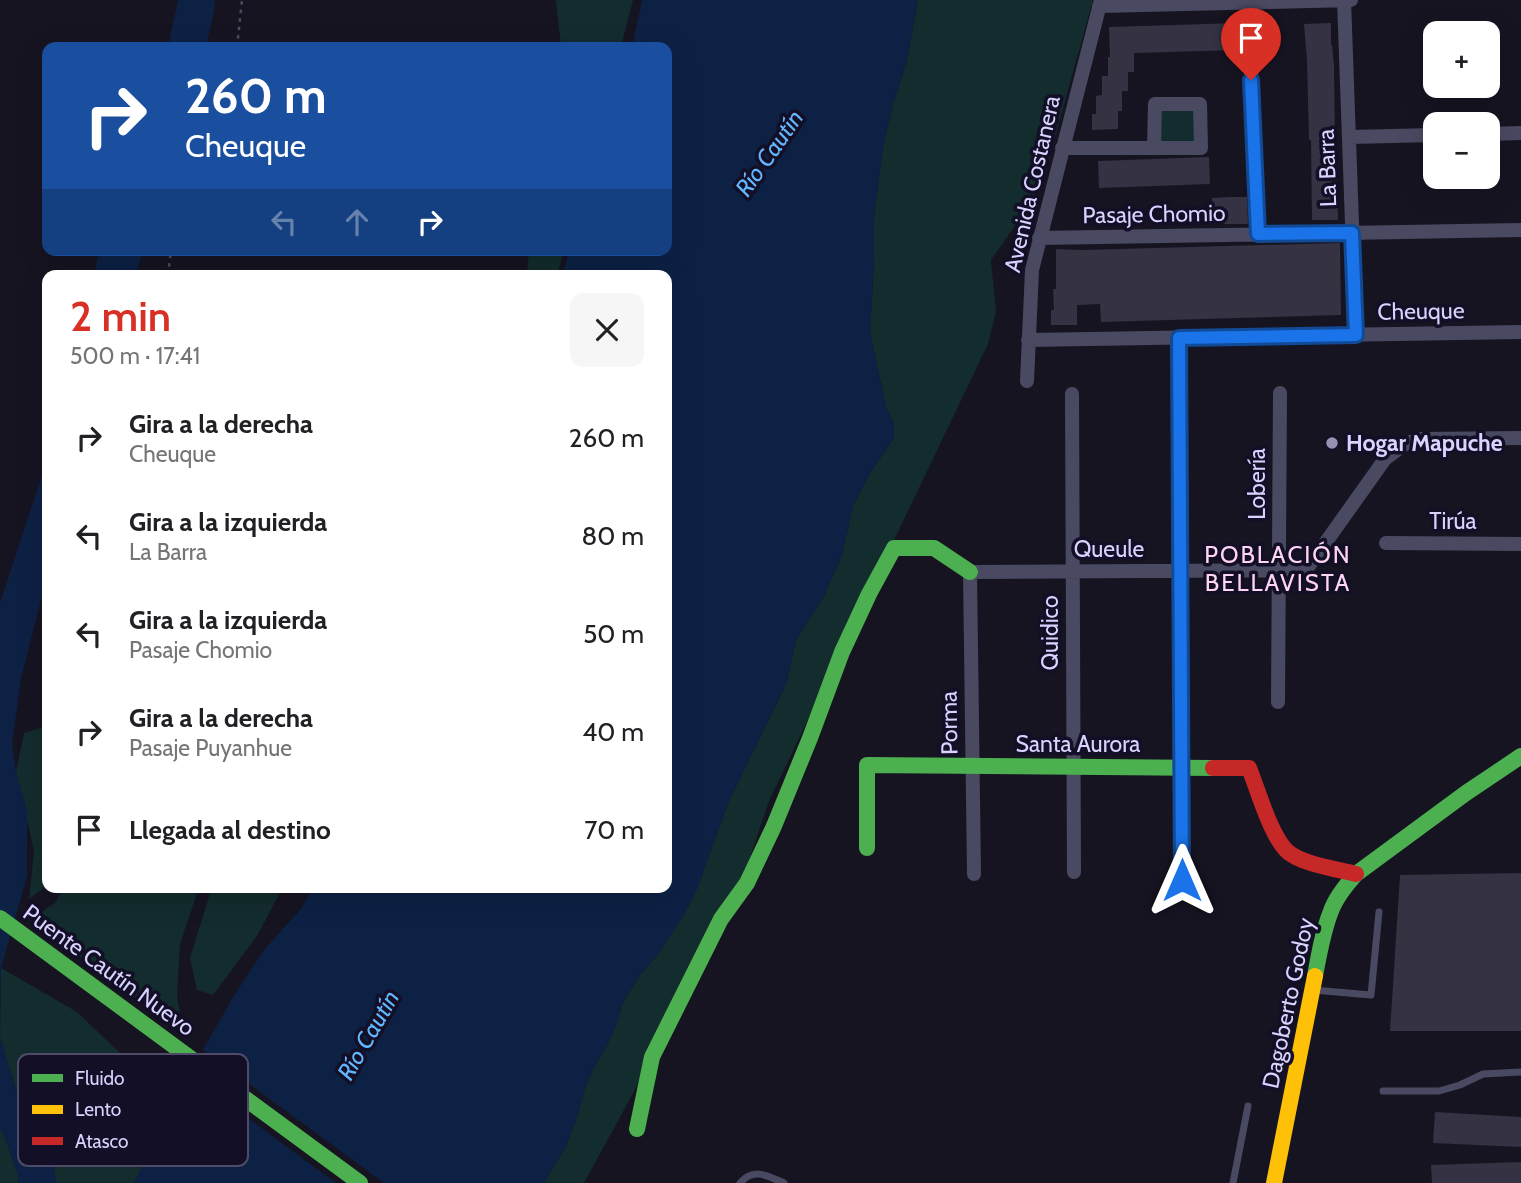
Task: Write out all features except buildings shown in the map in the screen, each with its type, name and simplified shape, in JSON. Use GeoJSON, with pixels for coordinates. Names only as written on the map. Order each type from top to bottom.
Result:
{"type":"FeatureCollection","features":[{"type":"Feature","properties":{"kind":"street","name":"La Barra"},"geometry":{"type":"LineString","coordinates":[[1344,0],[1356,335]]}},
{"type":"Feature","properties":{"kind":"street"},"geometry":{"type":"LineString","coordinates":[[1100,3],[1351,0]]}},
{"type":"Feature","properties":{"kind":"street"},"geometry":{"type":"LineString","coordinates":[[1248,1],[1258,234]]}},
{"type":"Feature","properties":{"kind":"street","name":"Avenida Costanera"},"geometry":{"type":"LineString","coordinates":[[1027,381],[1032,270],[1100,3]]}},
{"type":"Feature","properties":{"kind":"street"},"geometry":{"type":"LineString","coordinates":[[1062,148],[1154,148],[1201,148],[1200,103],[1155,104],[1154,148]]}},
{"type":"Feature","properties":{"kind":"street"},"geometry":{"type":"LineString","coordinates":[[1500,134],[1521,133]]}},
{"type":"Feature","properties":{"kind":"street"},"geometry":{"type":"LineString","coordinates":[[1349,137],[1423,135]]}},
{"type":"Feature","properties":{"kind":"street","name":"Pasaje Chomio"},"geometry":{"type":"LineString","coordinates":[[1039,238],[1521,230]]}},
{"type":"Feature","properties":{"kind":"street","name":"Cheuque"},"geometry":{"type":"LineString","coordinates":[[1028,340],[1521,332]]}},
{"type":"Feature","properties":{"kind":"street"},"geometry":{"type":"LineString","coordinates":[[1179,338],[1182,880]]}},
{"type":"Feature","properties":{"kind":"street","name":"Lobería"},"geometry":{"type":"LineString","coordinates":[[1278,702],[1280,393]]}},
{"type":"Feature","properties":{"kind":"street","name":"Quidico"},"geometry":{"type":"LineString","coordinates":[[1072,394],[1073,872]]}},
{"type":"Feature","properties":{"kind":"street","name":"Queule"},"geometry":{"type":"LineString","coordinates":[[970,572],[1306,570],[1385,459],[1405,444],[1420,439],[1521,439]]}},
{"type":"Feature","properties":{"kind":"street","name":"Tirúa"},"geometry":{"type":"LineString","coordinates":[[1385,543],[1521,544]]}},
{"type":"Feature","properties":{"kind":"street"},"geometry":{"type":"LineString","coordinates":[[637,1129],[652,1056],[721,919],[747,883],[774,827],[842,652],[894,548],[934,548],[970,572]]}},
{"type":"Feature","properties":{"kind":"street","name":"Porma"},"geometry":{"type":"LineString","coordinates":[[970,572],[974,874]]}},
{"type":"Feature","properties":{"kind":"street","name":"Dagoberto Godoy"},"geometry":{"type":"LineString","coordinates":[[1274,1183],[1321,944],[1331,909],[1356,874],[1466,793],[1521,757]]}},
{"type":"Feature","properties":{"kind":"street","name":"Santa Aurora"},"geometry":{"type":"LineString","coordinates":[[867,848],[867,765],[1249,768],[1279,841],[1288,852],[1301,859],[1356,874]]}},
{"type":"Feature","properties":{"kind":"street","name":"Puente Cautín Nuevo"},"geometry":{"type":"LineString","coordinates":[[0,918],[185,1054]]}},
{"type":"Feature","properties":{"kind":"street","name":"Puente Cautín Nuevo"},"geometry":{"type":"LineString","coordinates":[[248,1101],[360,1183]]}},
{"type":"Feature","properties":{"kind":"lane"},"geometry":{"type":"LineString","coordinates":[[1312,990],[1371,995],[1379,912]]}},
{"type":"Feature","properties":{"kind":"lane"},"geometry":{"type":"LineString","coordinates":[[1383,1091],[1439,1091],[1483,1074],[1521,1072]]}},
{"type":"Feature","properties":{"kind":"lane"},"geometry":{"type":"LineString","coordinates":[[1233,1183],[1248,1106]]}},
{"type":"Feature","properties":{"kind":"lane"},"geometry":{"type":"LineString","coordinates":[[740,1183],[745,1177],[756,1173],[784,1183]]}},
{"type":"Feature","properties":{"kind":"path"},"geometry":{"type":"LineString","coordinates":[[238,42],[242,0]]}},
{"type":"Feature","properties":{"kind":"green space"},"geometry":{"type":"Polygon","coordinates":[[[556,0],[633,0],[622,42],[560,42],[556,0]]]}},
{"type":"Feature","properties":{"kind":"green space"},"geometry":{"type":"Polygon","coordinates":[[[918,0],[1093,0],[1042,184],[991,260],[996,312],[988,344],[769,801],[742,881],[584,1183],[544,1183],[566,1146],[584,1091],[615,1028],[624,1000],[685,913],[697,889],[728,803],[786,684],[796,640],[824,596],[842,555],[853,505],[870,473],[894,438],[894,424],[886,407],[870,333],[874,217],[883,147],[906,64],[918,0]]]}},
{"type":"Feature","properties":{"kind":"green space"},"geometry":{"type":"Polygon","coordinates":[[[1197,106],[1198,145],[1159,145],[1158,107],[1197,106]]]}},
{"type":"Feature","properties":{"kind":"green space"},"geometry":{"type":"Polygon","coordinates":[[[529,256],[562,256],[558,270],[527,270],[529,256]]]}},
{"type":"Feature","properties":{"kind":"green space"},"geometry":{"type":"Polygon","coordinates":[[[42,728],[42,889],[29,899],[34,851],[16,772],[24,733],[42,728]]]}},
{"type":"Feature","properties":{"kind":"green space"},"geometry":{"type":"Polygon","coordinates":[[[61,893],[197,893],[180,944],[177,995],[183,1033],[30,920],[55,903],[61,893]]]}},
{"type":"Feature","properties":{"kind":"green space"},"geometry":{"type":"Polygon","coordinates":[[[210,893],[280,893],[257,936],[213,995],[197,990],[190,958],[210,893]]]}},
{"type":"Feature","properties":{"kind":"green space"},"geometry":{"type":"Polygon","coordinates":[[[1,968],[77,1012],[121,1054],[18,1054],[18,1096],[0,1038],[1,968]]]}},
{"type":"Feature","properties":{"kind":"green space"},"geometry":{"type":"Polygon","coordinates":[[[0,1128],[19,1178],[18,1183],[0,1183],[0,1128]]]}},
{"type":"Feature","properties":{"kind":"green space"},"geometry":{"type":"Polygon","coordinates":[[[53,1166],[143,1166],[134,1183],[56,1183],[53,1166]]]}},
{"type":"Feature","properties":{"kind":"water"},"geometry":{"type":"Polygon","coordinates":[[[178,0],[215,0],[207,42],[169,42],[178,0]]]}},
{"type":"Feature","properties":{"kind":"water","name":"Río Cautín"},"geometry":{"type":"Polygon","coordinates":[[[642,0],[918,0],[906,64],[883,147],[874,217],[870,333],[886,407],[894,424],[894,438],[870,473],[853,505],[842,555],[824,596],[796,640],[786,684],[728,803],[697,889],[685,913],[624,1000],[615,1028],[584,1091],[566,1146],[544,1183],[134,1183],[143,1166],[248,1166],[248,1054],[200,1054],[263,951],[301,909],[310,893],[672,893],[672,270],[564,270],[568,256],[672,256],[672,42],[633,42],[642,0]]]}},
{"type":"Feature","properties":{"kind":"water"},"geometry":{"type":"Polygon","coordinates":[[[98,256],[141,256],[137,270],[95,270],[98,256]]]}},
{"type":"Feature","properties":{"kind":"water"},"geometry":{"type":"Polygon","coordinates":[[[42,475],[42,596],[21,679],[12,743],[16,772],[27,811],[27,877],[1,968],[0,998],[0,603],[42,475]]]}},
{"type":"Feature","properties":{"kind":"water"},"geometry":{"type":"Polygon","coordinates":[[[0,1038],[18,1096],[18,1166],[53,1166],[56,1183],[18,1183],[19,1178],[0,1128],[0,1038]]]}},
{"type":"Feature","properties":{"kind":"pier"},"geometry":{"type":"Polygon","coordinates":[[[200,1048],[208,1054],[197,1054],[200,1048]]]}},
{"type":"Feature","properties":{"kind":"pier"},"geometry":{"type":"Polygon","coordinates":[[[248,1083],[384,1183],[336,1183],[248,1118],[248,1083]]]}},
{"type":"Feature","properties":{"kind":"traffic: fast"},"geometry":{"type":"LineString","coordinates":[[637,1129],[652,1057],[721,919],[747,883],[774,826],[842,652],[894,548],[934,548],[970,572]]}},
{"type":"Feature","properties":{"kind":"traffic: fast"},"geometry":{"type":"LineString","coordinates":[[1315,976],[1331,911],[1338,896],[1356,874],[1521,756]]}},
{"type":"Feature","properties":{"kind":"traffic: fast"},"geometry":{"type":"LineString","coordinates":[[867,848],[867,765],[1213,768]]}},
{"type":"Feature","properties":{"kind":"traffic: fast"},"geometry":{"type":"LineString","coordinates":[[0,918],[185,1054]]}},
{"type":"Feature","properties":{"kind":"traffic: fast"},"geometry":{"type":"LineString","coordinates":[[248,1101],[360,1183]]}},
{"type":"Feature","properties":{"kind":"traffic: slow"},"geometry":{"type":"LineString","coordinates":[[1274,1183],[1315,976]]}},
{"type":"Feature","properties":{"kind":"traffic: jam"},"geometry":{"type":"LineString","coordinates":[[1213,768],[1249,768],[1276,836],[1288,852],[1312,863],[1356,874]]}},
{"type":"Feature","properties":{"kind":"place","name":"Hogar Mapuche"},"geometry":{"type":"Point","coordinates":[1332,443]}},
{"type":"Feature","properties":{"kind":"district","name":"POBLACIÓN BELLAVISTA"},"geometry":{"type":"Point","coordinates":[1278,568]}},
{"type":"Feature","properties":{"kind":"route"},"geometry":{"type":"LineString","coordinates":[[1182,880],[1179,338],[1356,335],[1352,233],[1258,234],[1251,80]]}}]}
